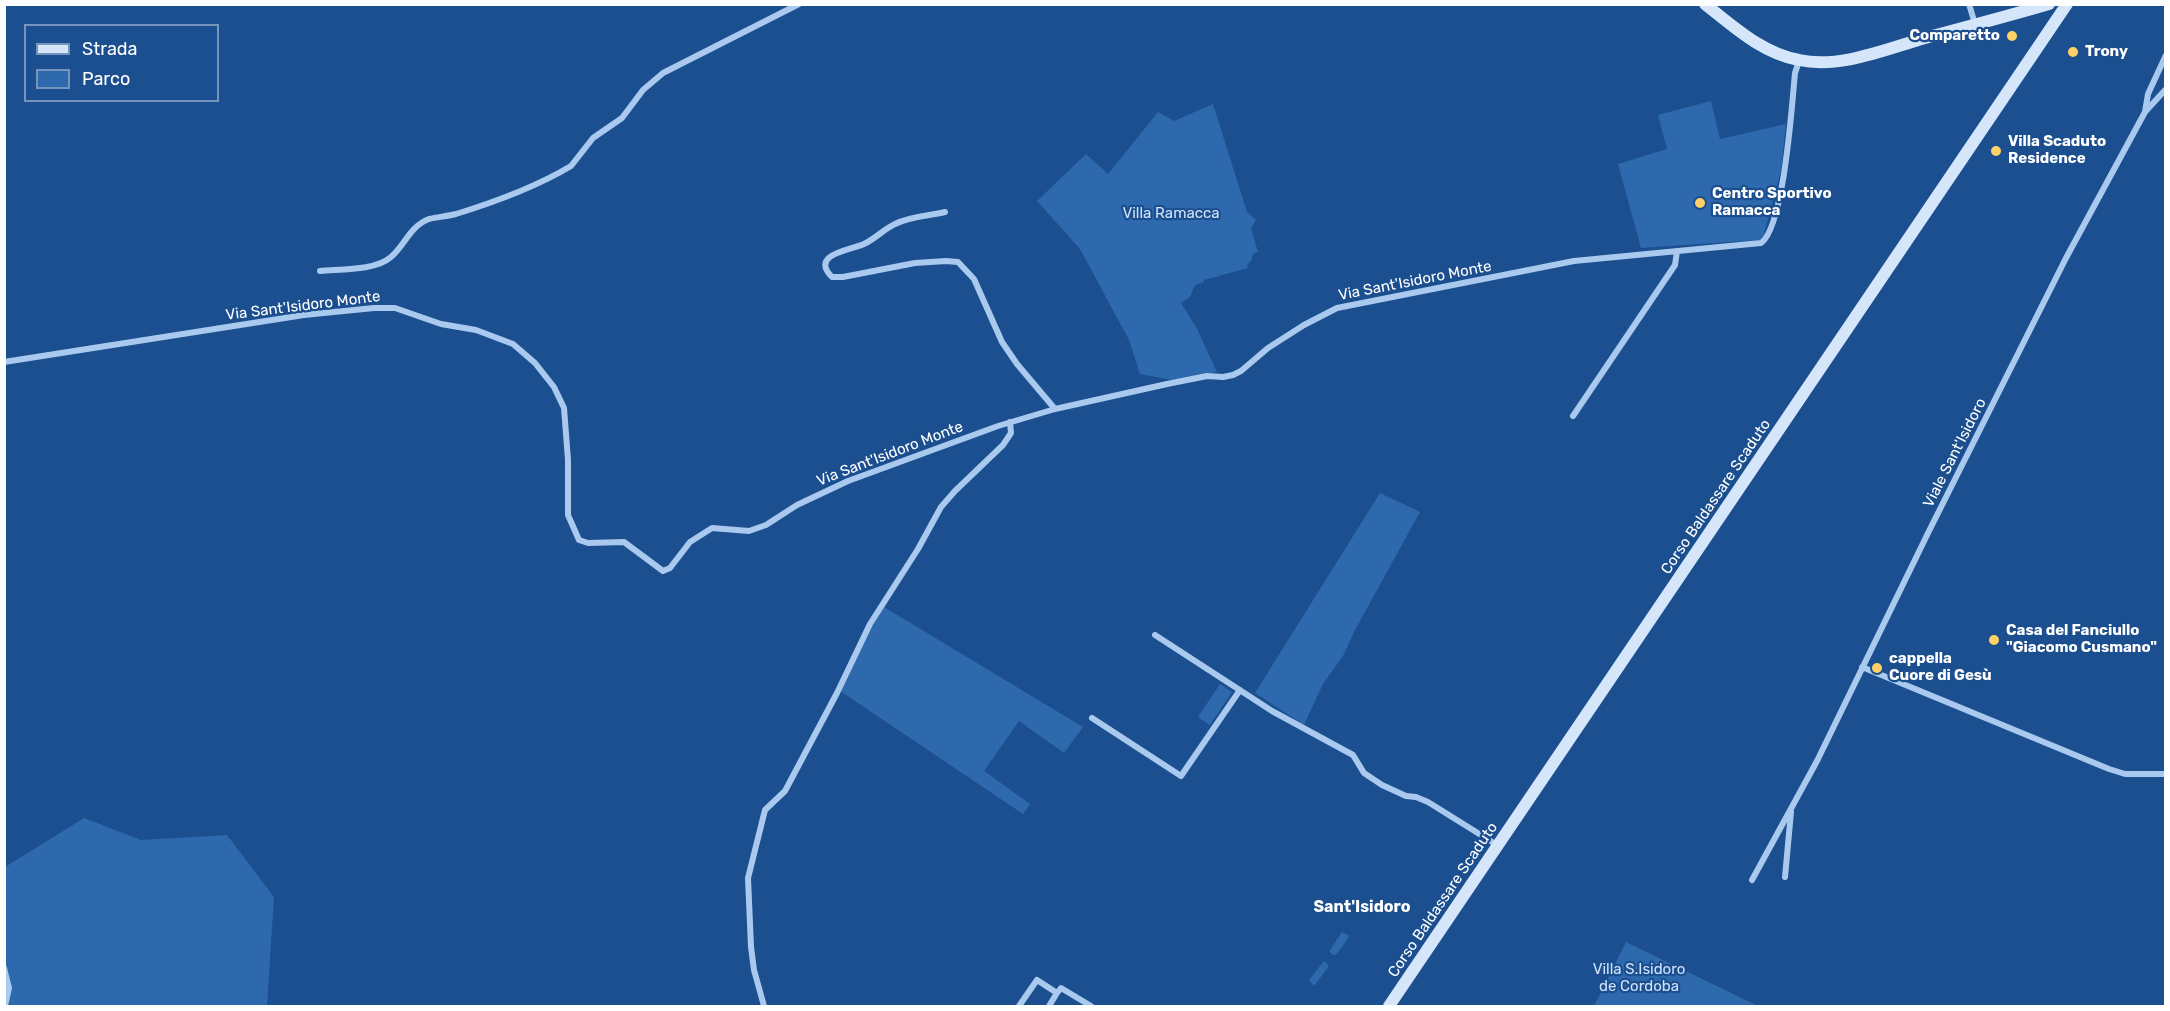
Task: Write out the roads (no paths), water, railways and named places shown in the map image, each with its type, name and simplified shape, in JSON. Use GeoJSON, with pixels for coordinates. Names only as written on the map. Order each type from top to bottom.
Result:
{"type":"FeatureCollection","features":[{"type":"Feature","properties":{"kind":"street"},"geometry":{"type":"LineString","coordinates":[[320,271],[349,270],[378,264],[391,257],[409,233],[428,220],[455,214],[529,187],[566,169],[571,166],[593,138],[627,112],[643,90],[663,73],[799,4]]}},
{"type":"Feature","properties":{"kind":"street"},"geometry":{"type":"LineString","coordinates":[[1705,4],[1763,48],[1799,60],[1817,62],[1859,57],[2049,4]]}},
{"type":"Feature","properties":{"kind":"street"},"geometry":{"type":"LineString","coordinates":[[1969,4],[1975,24]]}},
{"type":"Feature","properties":{"kind":"street","name":"Corso Baldassare Scaduto"},"geometry":{"type":"LineString","coordinates":[[1389,1006],[2067,4]]}},
{"type":"Feature","properties":{"kind":"street","name":"Viale Sant'Isidoro"},"geometry":{"type":"LineString","coordinates":[[2145,112],[2148,94],[2165,55]]}},
{"type":"Feature","properties":{"kind":"street","name":"Via Sant'Isidoro Monte"},"geometry":{"type":"LineString","coordinates":[[4,362],[304,315],[374,308],[395,308],[432,321],[476,330],[513,344],[535,363],[554,387],[564,408],[568,515],[579,540],[588,543],[624,542],[663,572],[670,568],[690,542],[712,528],[749,531],[766,525],[797,505],[848,481],[1010,422],[1055,409],[1167,384],[1207,376],[1233,375],[1268,348],[1336,308],[1574,261],[1756,244],[1767,239],[1786,167],[1794,73],[1799,60]]}},
{"type":"Feature","properties":{"kind":"street","name":"Viale Sant'Isidoro"},"geometry":{"type":"LineString","coordinates":[[1752,880],[1817,762],[2066,258],[2145,112],[2166,88]]}},
{"type":"Feature","properties":{"kind":"street"},"geometry":{"type":"LineString","coordinates":[[945,212],[903,220],[893,224],[864,244],[838,251],[829,257],[825,266],[827,272],[832,277],[843,277],[915,263],[958,262],[974,279],[1002,342],[1017,364],[1055,409]]}},
{"type":"Feature","properties":{"kind":"street"},"geometry":{"type":"LineString","coordinates":[[1574,416],[1675,265],[1677,251]]}},
{"type":"Feature","properties":{"kind":"street"},"geometry":{"type":"LineString","coordinates":[[764,1006],[754,970],[751,947],[748,878],[765,810],[785,791],[837,693],[870,624],[942,507],[955,491],[1003,445],[1011,433],[1010,422]]}},
{"type":"Feature","properties":{"kind":"street"},"geometry":{"type":"LineString","coordinates":[[1155,635],[1272,711],[1353,755],[1364,773],[1382,785],[1406,796],[1428,802],[1498,846]]}},
{"type":"Feature","properties":{"kind":"street"},"geometry":{"type":"LineString","coordinates":[[1862,667],[2109,769],[2125,774],[2166,774]]}},
{"type":"Feature","properties":{"kind":"street"},"geometry":{"type":"LineString","coordinates":[[1092,718],[1181,776],[1240,690]]}},
{"type":"Feature","properties":{"kind":"street","name":"Viale Sant'Isidoro"},"geometry":{"type":"LineString","coordinates":[[1785,877],[1792,807]]}},
{"type":"Feature","properties":{"kind":"street"},"geometry":{"type":"LineString","coordinates":[[4,968],[9,988],[4,1006]]}},
{"type":"Feature","properties":{"kind":"street"},"geometry":{"type":"LineString","coordinates":[[1018,1006],[1037,980],[1058,993]]}},
{"type":"Feature","properties":{"kind":"street"},"geometry":{"type":"LineString","coordinates":[[1049,1006],[1060,988],[1091,1006]]}},
{"type":"Feature","properties":{"kind":"place","name":"Comparetto"},"geometry":{"type":"Point","coordinates":[2012,36]}},
{"type":"Feature","properties":{"kind":"place","name":"Trony"},"geometry":{"type":"Point","coordinates":[2073,52]}},
{"type":"Feature","properties":{"kind":"place","name":"Villa Scaduto Residence"},"geometry":{"type":"Point","coordinates":[1996,151]}},
{"type":"Feature","properties":{"kind":"place","name":"Centro Sportivo Ramacca"},"geometry":{"type":"Point","coordinates":[1700,203]}},
{"type":"Feature","properties":{"kind":"place","name":"Casa del Fanciullo \"Giacomo Cusmano\""},"geometry":{"type":"Point","coordinates":[1994,640]}},
{"type":"Feature","properties":{"kind":"place","name":"cappella Cuore di Gesù"},"geometry":{"type":"Point","coordinates":[1877,668]}},
{"type":"Feature","properties":{"kind":"district","name":"Sant'Isidoro"},"geometry":{"type":"Point","coordinates":[1362,907]}},
{"type":"Feature","properties":{"kind":"park label","name":"Villa Ramacca"},"geometry":{"type":"Point","coordinates":[1171,214]}},
{"type":"Feature","properties":{"kind":"park label","name":"Villa S.Isidoro de Cordoba"},"geometry":{"type":"Point","coordinates":[1639,978]}}]}
